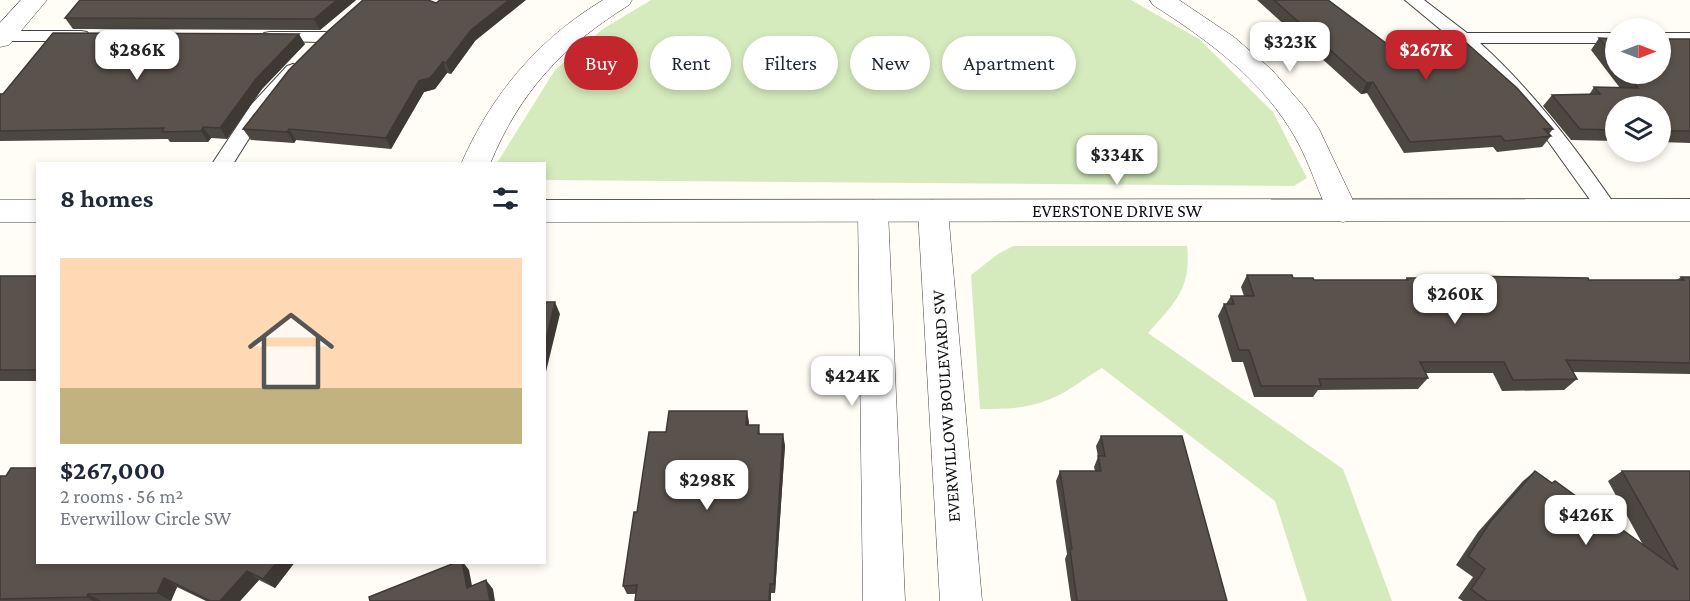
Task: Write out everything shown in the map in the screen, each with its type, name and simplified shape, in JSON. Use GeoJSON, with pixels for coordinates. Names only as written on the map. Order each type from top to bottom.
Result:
{"type":"FeatureCollection","features":[{"type":"Feature","properties":{"kind":"street"},"geometry":{"type":"LineString","coordinates":[[1,37],[35,0]]}},
{"type":"Feature","properties":{"kind":"street"},"geometry":{"type":"LineString","coordinates":[[476,162],[496,117],[513,92],[538,63],[586,20],[620,0]]}},
{"type":"Feature","properties":{"kind":"street"},"geometry":{"type":"LineString","coordinates":[[1162,0],[1226,42],[1280,95],[1308,135],[1344,211]]}},
{"type":"Feature","properties":{"kind":"street","name":"EVERSTONE DRIVE SW"},"geometry":{"type":"LineString","coordinates":[[546,211],[1690,210]]}},
{"type":"Feature","properties":{"kind":"street"},"geometry":{"type":"LineString","coordinates":[[0,211],[36,211]]}},
{"type":"Feature","properties":{"kind":"street"},"geometry":{"type":"LineString","coordinates":[[873,211],[884,601]]}},
{"type":"Feature","properties":{"kind":"street","name":"EVERWILLOW BOULEVARD SW"},"geometry":{"type":"LineString","coordinates":[[933,211],[962,601]]}},
{"type":"Feature","properties":{"kind":"lane"},"geometry":{"type":"LineString","coordinates":[[1413,0],[1493,65],[1537,114],[1579,167],[1608,210]]}},
{"type":"Feature","properties":{"kind":"lane"},"geometry":{"type":"LineString","coordinates":[[223,162],[258,109],[332,30],[254,37]]}},
{"type":"Feature","properties":{"kind":"lane"},"geometry":{"type":"LineString","coordinates":[[1,37],[100,36]]}},
{"type":"Feature","properties":{"kind":"lane"},"geometry":{"type":"LineString","coordinates":[[1462,38],[1605,38]]}},
{"type":"Feature","properties":{"kind":"lane"},"geometry":{"type":"LineString","coordinates":[[1671,38],[1690,38]]}},
{"type":"Feature","properties":{"kind":"green space"},"geometry":{"type":"Polygon","coordinates":[[[651,0],[1131,0],[1199,39],[1273,112],[1307,178],[1294,186],[546,180],[546,162],[498,162],[555,70],[564,62],[564,90],[638,90],[638,36],[595,36],[651,0]]]}},
{"type":"Feature","properties":{"kind":"green space"},"geometry":{"type":"Polygon","coordinates":[[[1013,246],[1187,246],[1188,261],[1184,284],[1173,304],[1148,333],[1343,469],[1392,601],[1307,601],[1275,501],[1102,368],[1053,398],[1037,404],[1005,409],[980,409],[971,275],[998,254],[1013,246]]]}},
{"type":"Feature","properties":{"kind":"building"},"geometry":{"type":"Polygon","coordinates":[[[80,0],[337,0],[314,19],[65,18],[80,0]]]}},
{"type":"Feature","properties":{"kind":"building"},"geometry":{"type":"Polygon","coordinates":[[[363,0],[428,0],[436,3],[440,0],[509,0],[471,30],[446,63],[443,62],[430,78],[419,81],[386,138],[289,129],[287,132],[243,129],[289,70],[363,0]]]}},
{"type":"Feature","properties":{"kind":"building"},"geometry":{"type":"Polygon","coordinates":[[[1274,0],[1328,0],[1398,52],[1462,39],[1517,88],[1553,129],[1544,129],[1551,136],[1505,141],[1501,136],[1410,142],[1373,82],[1367,83],[1274,0]]]}},
{"type":"Feature","properties":{"kind":"building"},"geometry":{"type":"Polygon","coordinates":[[[53,33],[299,34],[256,79],[220,128],[203,127],[201,131],[162,132],[164,128],[0,131],[0,94],[3,94],[53,33]]]}},
{"type":"Feature","properties":{"kind":"building"},"geometry":{"type":"Polygon","coordinates":[[[1671,39],[1690,39],[1690,131],[1671,131],[1671,96],[1605,96],[1605,130],[1580,129],[1552,95],[1600,94],[1594,87],[1638,88],[1635,84],[1671,84],[1671,39]]]}},
{"type":"Feature","properties":{"kind":"building"},"geometry":{"type":"Polygon","coordinates":[[[1247,275],[1292,275],[1293,278],[1313,278],[1314,280],[1408,280],[1407,278],[1460,278],[1459,276],[1684,280],[1681,277],[1690,277],[1690,363],[1566,360],[1577,379],[1513,380],[1504,362],[1420,362],[1428,378],[1319,379],[1321,386],[1261,386],[1249,350],[1239,350],[1224,304],[1234,304],[1231,296],[1254,296],[1247,275]]]}},
{"type":"Feature","properties":{"kind":"building"},"geometry":{"type":"Polygon","coordinates":[[[0,276],[36,276],[36,370],[0,370],[0,276]]]}},
{"type":"Feature","properties":{"kind":"building"},"geometry":{"type":"Polygon","coordinates":[[[546,302],[555,302],[546,340],[546,302]]]}},
{"type":"Feature","properties":{"kind":"building"},"geometry":{"type":"Polygon","coordinates":[[[669,411],[747,411],[746,425],[759,425],[758,434],[783,434],[774,584],[770,584],[769,601],[635,601],[637,585],[623,586],[649,432],[666,432],[669,411]]]}},
{"type":"Feature","properties":{"kind":"building"},"geometry":{"type":"Polygon","coordinates":[[[1101,436],[1182,436],[1227,601],[1077,601],[1060,471],[1101,471],[1098,456],[1105,456],[1101,436]]]}},
{"type":"Feature","properties":{"kind":"building"},"geometry":{"type":"Polygon","coordinates":[[[11,468],[36,468],[36,564],[275,564],[263,579],[247,571],[220,601],[210,601],[164,578],[157,593],[0,599],[0,476],[6,476],[11,468]]]}},
{"type":"Feature","properties":{"kind":"building"},"geometry":{"type":"Polygon","coordinates":[[[1535,471],[1552,483],[1555,481],[1678,570],[1622,471],[1690,471],[1690,601],[1487,601],[1471,589],[1485,569],[1468,556],[1490,522],[1535,471]]]}},
{"type":"Feature","properties":{"kind":"building"},"geometry":{"type":"Polygon","coordinates":[[[452,564],[462,564],[467,588],[486,580],[490,601],[370,601],[369,597],[452,564]]]}}]}
